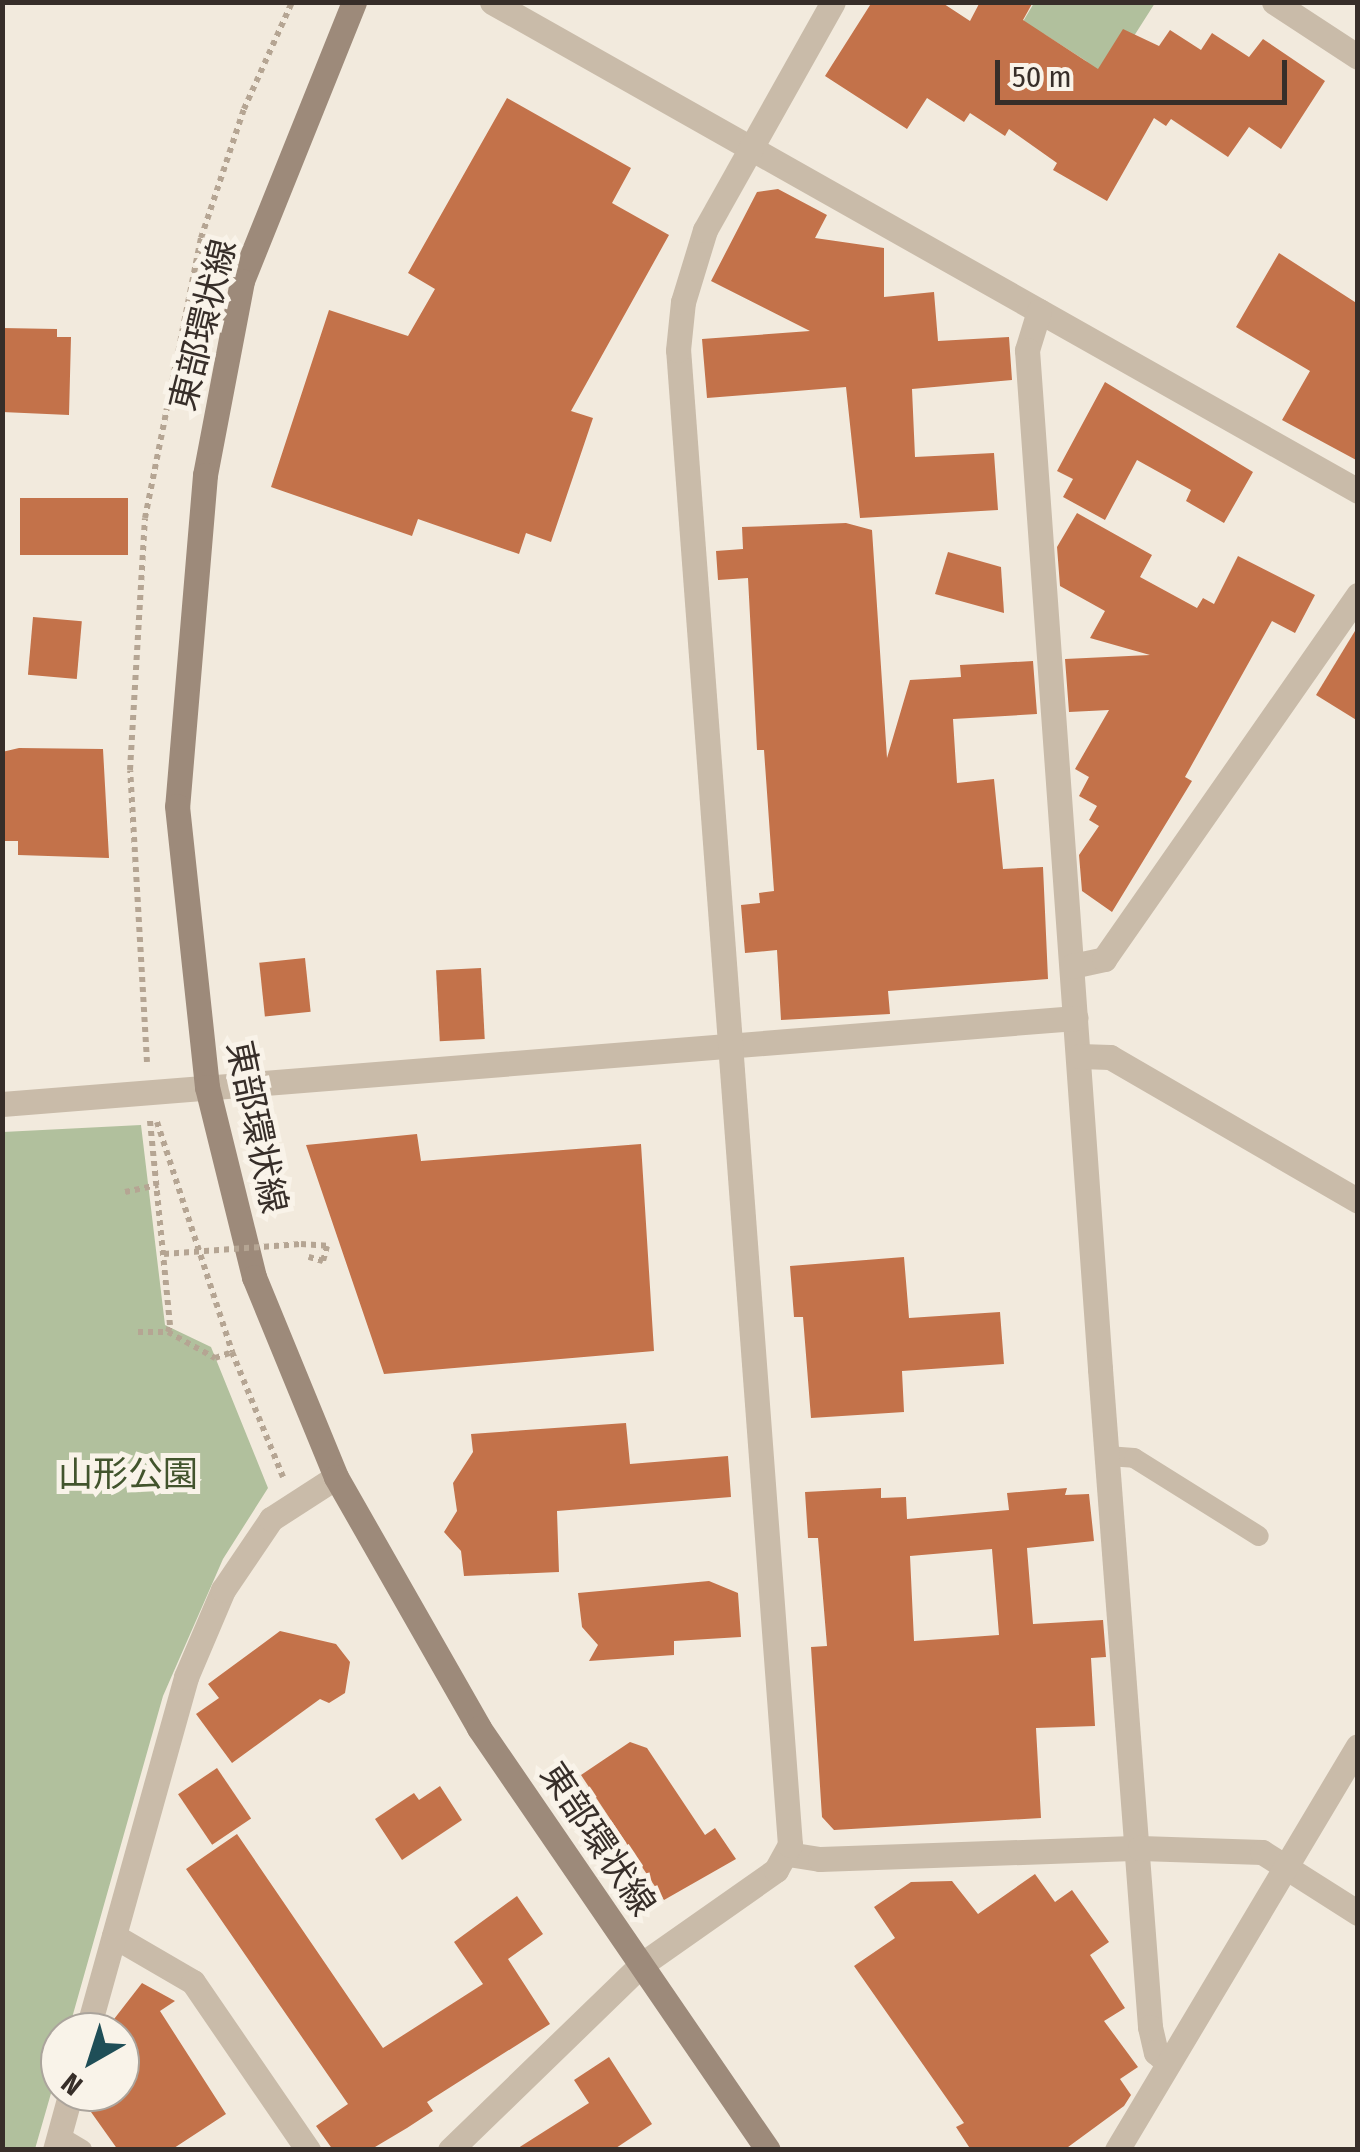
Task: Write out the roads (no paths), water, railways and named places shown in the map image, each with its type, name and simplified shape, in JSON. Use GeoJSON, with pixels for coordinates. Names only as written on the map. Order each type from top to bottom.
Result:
{"type":"FeatureCollection","features":[{"type":"Feature","properties":{"kind":"street","name":"東部環状線"},"geometry":{"type":"LineString","coordinates":[[354,2],[242,281],[205,475],[177,806],[208,1086],[254,1277],[336,1476],[480,1728],[768,2150]]}},
{"type":"Feature","properties":{"kind":"street"},"geometry":{"type":"LineString","coordinates":[[492,2],[1358,491]]}},
{"type":"Feature","properties":{"kind":"street"},"geometry":{"type":"LineString","coordinates":[[450,2150],[641,1965],[776,1870],[788,1854],[732,1044],[678,350],[692,264],[749,148],[833,2]]}},
{"type":"Feature","properties":{"kind":"street"},"geometry":{"type":"LineString","coordinates":[[1274,2],[1358,57]]}},
{"type":"Feature","properties":{"kind":"street"},"geometry":{"type":"LineString","coordinates":[[1038,311],[1027,350],[1108,1456],[1152,2042],[1168,2063]]}},
{"type":"Feature","properties":{"kind":"street"},"geometry":{"type":"LineString","coordinates":[[1072,966],[1104,959],[1358,595]]}},
{"type":"Feature","properties":{"kind":"street"},"geometry":{"type":"LineString","coordinates":[[2,1104],[1076,1018]]}},
{"type":"Feature","properties":{"kind":"street"},"geometry":{"type":"LineString","coordinates":[[1080,1056],[1110,1057],[1358,1200]]}},
{"type":"Feature","properties":{"kind":"street"},"geometry":{"type":"LineString","coordinates":[[93,2012],[186,1676],[249,1544],[294,1500],[336,1476]]}},
{"type":"Feature","properties":{"kind":"street"},"geometry":{"type":"LineString","coordinates":[[1118,2150],[1358,1746]]}},
{"type":"Feature","properties":{"kind":"street"},"geometry":{"type":"LineString","coordinates":[[788,1854],[820,1859],[1140,1848],[1262,1852],[1287,1864],[1358,1913]]}},
{"type":"Feature","properties":{"kind":"street"},"geometry":{"type":"LineString","coordinates":[[114,1936],[193,1982],[308,2150]]}},
{"type":"Feature","properties":{"kind":"street"},"geometry":{"type":"LineString","coordinates":[[57,2143],[66,2112]]}},
{"type":"Feature","properties":{"kind":"lane"},"geometry":{"type":"LineString","coordinates":[[1108,1456],[1134,1458],[1259,1536]]}},
{"type":"Feature","properties":{"kind":"lane"},"geometry":{"type":"LineString","coordinates":[[57,2143],[82,2150]]}},
{"type":"Feature","properties":{"kind":"park label","name":"山形公園"},"geometry":{"type":"Point","coordinates":[128,1474]}}]}
